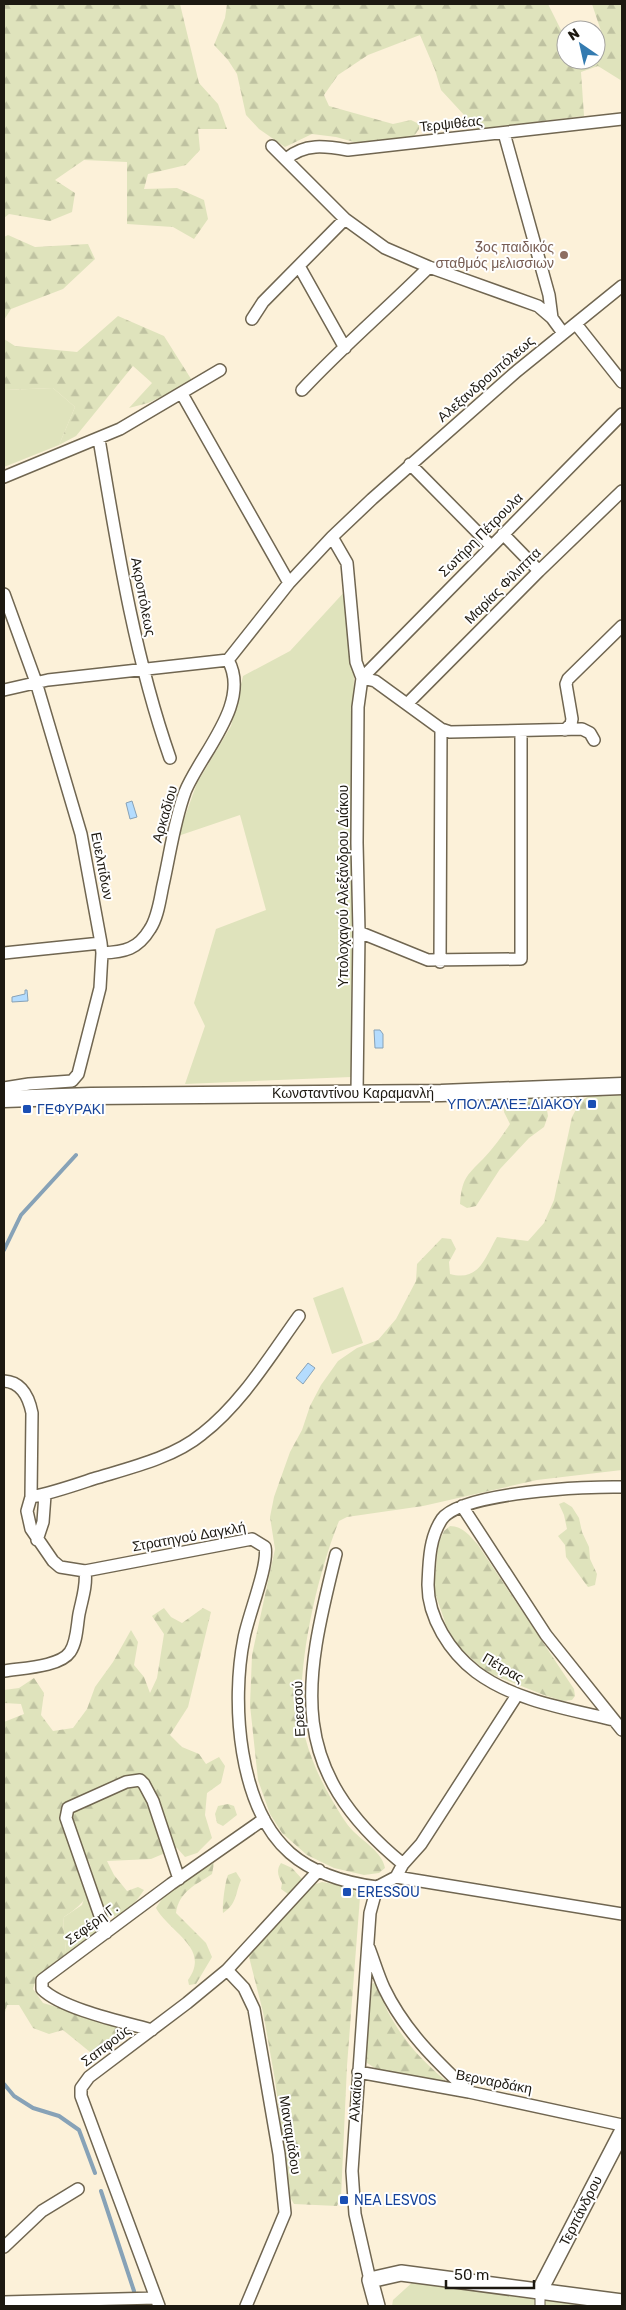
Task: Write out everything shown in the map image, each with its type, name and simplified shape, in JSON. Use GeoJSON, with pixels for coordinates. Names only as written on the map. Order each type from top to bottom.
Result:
{"type":"FeatureCollection","features":[{"type":"Feature","properties":{"kind":"main road","name":"Κωνσταντίνου Καραμανλή"},"geometry":{"type":"LineString","coordinates":[[4,1099],[622,1086]]}},
{"type":"Feature","properties":{"kind":"street","name":"Τερψιθέας"},"geometry":{"type":"LineString","coordinates":[[286,159],[304,147],[325,146],[348,150],[622,119]]}},
{"type":"Feature","properties":{"kind":"street"},"geometry":{"type":"LineString","coordinates":[[504,133],[549,295],[552,318]]}},
{"type":"Feature","properties":{"kind":"street"},"geometry":{"type":"LineString","coordinates":[[272,146],[344,219],[385,248],[429,267],[538,306],[552,318],[563,333]]}},
{"type":"Feature","properties":{"kind":"street"},"geometry":{"type":"LineString","coordinates":[[252,319],[263,302],[344,219]]}},
{"type":"Feature","properties":{"kind":"street"},"geometry":{"type":"LineString","coordinates":[[299,266],[344,348]]}},
{"type":"Feature","properties":{"kind":"street"},"geometry":{"type":"LineString","coordinates":[[302,390],[429,267]]}},
{"type":"Feature","properties":{"kind":"street","name":"Αλεξανδρουπόλεως"},"geometry":{"type":"LineString","coordinates":[[228,660],[289,582],[372,499],[563,333],[622,286]]}},
{"type":"Feature","properties":{"kind":"street"},"geometry":{"type":"LineString","coordinates":[[576,324],[622,382]]}},
{"type":"Feature","properties":{"kind":"street"},"geometry":{"type":"LineString","coordinates":[[4,477],[99,439],[182,394],[220,370]]}},
{"type":"Feature","properties":{"kind":"street"},"geometry":{"type":"LineString","coordinates":[[182,394],[289,582]]}},
{"type":"Feature","properties":{"kind":"street","name":"Σωτήρη Πέτρουλα"},"geometry":{"type":"LineString","coordinates":[[362,678],[622,414]]}},
{"type":"Feature","properties":{"kind":"street","name":"Ακροπόλεως"},"geometry":{"type":"LineString","coordinates":[[99,439],[142,668],[153,709],[170,758]]}},
{"type":"Feature","properties":{"kind":"street"},"geometry":{"type":"LineString","coordinates":[[410,464],[491,546]]}},
{"type":"Feature","properties":{"kind":"street","name":"Μαρίας Φίλιππα"},"geometry":{"type":"LineString","coordinates":[[407,704],[538,571],[622,491]]}},
{"type":"Feature","properties":{"kind":"street"},"geometry":{"type":"LineString","coordinates":[[503,534],[538,571]]}},
{"type":"Feature","properties":{"kind":"street"},"geometry":{"type":"LineString","coordinates":[[332,537],[347,563],[356,662],[362,678],[374,681],[441,729],[450,732],[582,729],[590,733],[594,740]]}},
{"type":"Feature","properties":{"kind":"street","name":"Ευελπίδων"},"geometry":{"type":"LineString","coordinates":[[4,594],[36,682],[82,834],[102,948],[100,988],[78,1074],[72,1081],[4,1088]]}},
{"type":"Feature","properties":{"kind":"street"},"geometry":{"type":"LineString","coordinates":[[565,730],[572,719],[566,684],[568,679],[622,626]]}},
{"type":"Feature","properties":{"kind":"street"},"geometry":{"type":"LineString","coordinates":[[4,690],[36,682],[142,668],[228,660]]}},
{"type":"Feature","properties":{"kind":"street","name":"Αρκαδίου"},"geometry":{"type":"LineString","coordinates":[[4,953],[102,948],[121,952],[132,948],[143,939],[152,927],[160,902],[177,815],[186,791],[220,730],[231,706],[235,684],[234,673],[228,660]]}},
{"type":"Feature","properties":{"kind":"street","name":"Υπολοχαγού Αλεξάνδρου Διάκου"},"geometry":{"type":"LineString","coordinates":[[357,1093],[359,932],[357,843],[358,707],[362,678]]}},
{"type":"Feature","properties":{"kind":"street"},"geometry":{"type":"LineString","coordinates":[[440,962],[441,729]]}},
{"type":"Feature","properties":{"kind":"street"},"geometry":{"type":"LineString","coordinates":[[359,932],[428,960],[440,962],[520,959],[521,731]]}},
{"type":"Feature","properties":{"kind":"street"},"geometry":{"type":"LineString","coordinates":[[31,1497],[45,1495],[159,1457],[201,1435],[221,1418],[251,1382],[299,1316]]}},
{"type":"Feature","properties":{"kind":"street"},"geometry":{"type":"LineString","coordinates":[[4,1381],[18,1385],[30,1401],[32,1413],[31,1497],[28,1520],[38,1540]]}},
{"type":"Feature","properties":{"kind":"street"},"geometry":{"type":"LineString","coordinates":[[622,1487],[595,1486],[528,1493],[474,1502],[462,1506],[546,1635],[622,1730]]}},
{"type":"Feature","properties":{"kind":"street"},"geometry":{"type":"LineString","coordinates":[[38,1540],[43,1522],[45,1495]]}},
{"type":"Feature","properties":{"kind":"street","name":"Πέτρας"},"geometry":{"type":"LineString","coordinates":[[462,1506],[451,1511],[443,1519],[432,1541],[428,1592],[438,1625],[453,1650],[476,1672],[517,1695],[614,1720]]}},
{"type":"Feature","properties":{"kind":"street","name":"Στρατηγού Δαγκλή"},"geometry":{"type":"LineString","coordinates":[[38,1540],[46,1554],[60,1567],[85,1571],[252,1539],[265,1547],[266,1563],[243,1640],[239,1687],[242,1746],[249,1778],[264,1818],[290,1853],[319,1870],[350,1882],[377,1887]]}},
{"type":"Feature","properties":{"kind":"street","name":"Ερεσσού"},"geometry":{"type":"LineString","coordinates":[[336,1554],[314,1656],[311,1705],[314,1734],[330,1781],[348,1808],[365,1830],[403,1864]]}},
{"type":"Feature","properties":{"kind":"street"},"geometry":{"type":"LineString","coordinates":[[4,1671],[54,1662],[64,1658],[71,1651],[85,1592],[85,1571]]}},
{"type":"Feature","properties":{"kind":"street"},"geometry":{"type":"LineString","coordinates":[[377,1887],[396,1877],[403,1864],[421,1844],[517,1695]]}},
{"type":"Feature","properties":{"kind":"street"},"geometry":{"type":"LineString","coordinates":[[106,1933],[66,1818],[68,1808],[126,1782],[140,1780],[153,1801],[179,1878]]}},
{"type":"Feature","properties":{"kind":"street","name":"Σεφέρη Γ."},"geometry":{"type":"LineString","coordinates":[[152,2030],[94,2014],[55,1998],[42,1990],[42,1980],[179,1878],[264,1818]]}},
{"type":"Feature","properties":{"kind":"street","name":"Σαπφούς"},"geometry":{"type":"LineString","coordinates":[[157,2302],[81,2096],[80,2088],[89,2077],[227,1970],[319,1870]]}},
{"type":"Feature","properties":{"kind":"street"},"geometry":{"type":"LineString","coordinates":[[396,1877],[622,1914]]}},
{"type":"Feature","properties":{"kind":"street","name":"Αλκαίου"},"geometry":{"type":"LineString","coordinates":[[377,1887],[370,1913],[353,2145],[352,2199],[377,2306]]}},
{"type":"Feature","properties":{"kind":"street"},"geometry":{"type":"LineString","coordinates":[[368,1944],[383,1986],[400,2016],[428,2052],[469,2092]]}},
{"type":"Feature","properties":{"kind":"street","name":"Μανταμάδου"},"geometry":{"type":"LineString","coordinates":[[227,1970],[244,1988],[254,2009],[279,2154],[285,2211],[246,2306]]}},
{"type":"Feature","properties":{"kind":"street","name":"Βερναρδάκη"},"geometry":{"type":"LineString","coordinates":[[358,2072],[469,2092],[622,2125]]}},
{"type":"Feature","properties":{"kind":"street","name":"Τερπάνδρου"},"geometry":{"type":"LineString","coordinates":[[540,2290],[622,2132]]}},
{"type":"Feature","properties":{"kind":"street"},"geometry":{"type":"LineString","coordinates":[[4,2246],[42,2210],[78,2189]]}},
{"type":"Feature","properties":{"kind":"street"},"geometry":{"type":"LineString","coordinates":[[370,2280],[401,2273],[622,2302]]}},
{"type":"Feature","properties":{"kind":"street"},"geometry":{"type":"LineString","coordinates":[[540,2290],[540,2306]]}},
{"type":"Feature","properties":{"kind":"street"},"geometry":{"type":"LineString","coordinates":[[4,2302],[38,2304],[157,2302]]}},
{"type":"Feature","properties":{"kind":"green space"},"geometry":{"type":"Polygon","coordinates":[[[4,4],[180,4],[199,83],[218,104],[227,129],[198,129],[200,150],[186,165],[148,174],[144,189],[177,188],[204,200],[208,219],[194,239],[173,227],[127,224],[127,162],[84,160],[55,180],[75,193],[72,212],[50,221],[9,214],[4,218],[4,4]]]}},
{"type":"Feature","properties":{"kind":"green space"},"geometry":{"type":"Polygon","coordinates":[[[227,4],[548,4],[556,20],[556,70],[587,70],[581,72],[584,116],[477,129],[441,90],[435,70],[420,35],[368,55],[338,75],[324,95],[329,106],[393,124],[411,120],[419,124],[419,129],[412,139],[361,144],[336,137],[312,134],[285,147],[259,129],[246,115],[237,74],[228,60],[214,45],[225,18],[227,4]]]}},
{"type":"Feature","properties":{"kind":"green space"},"geometry":{"type":"Polygon","coordinates":[[[592,4],[622,4],[622,81],[604,70],[606,70],[606,20],[597,20],[592,4]]]}},
{"type":"Feature","properties":{"kind":"green space"},"geometry":{"type":"Polygon","coordinates":[[[8,235],[35,247],[88,244],[95,259],[63,289],[11,309],[4,320],[4,237],[8,235]]]}},
{"type":"Feature","properties":{"kind":"green space"},"geometry":{"type":"Polygon","coordinates":[[[118,316],[164,336],[193,382],[148,403],[129,408],[152,383],[133,366],[76,436],[59,445],[75,407],[53,388],[4,390],[4,339],[15,346],[77,352],[118,316]]]}},
{"type":"Feature","properties":{"kind":"green space"},"geometry":{"type":"Polygon","coordinates":[[[53,388],[75,407],[59,445],[4,467],[4,390],[53,388]]]}},
{"type":"Feature","properties":{"kind":"green space"},"geometry":{"type":"Polygon","coordinates":[[[347,589],[354,665],[351,1077],[185,1084],[205,1026],[194,1003],[216,929],[266,910],[240,815],[178,836],[197,783],[231,726],[243,676],[290,651],[347,589]]]}},
{"type":"Feature","properties":{"kind":"green space"},"geometry":{"type":"Polygon","coordinates":[[[622,1086],[622,1470],[537,1480],[423,1506],[347,1517],[339,1521],[315,1598],[304,1658],[302,1714],[305,1737],[316,1769],[339,1812],[353,1831],[376,1852],[385,1868],[379,1873],[364,1875],[334,1868],[307,1855],[282,1833],[270,1814],[258,1780],[250,1705],[252,1655],[275,1549],[270,1517],[274,1497],[290,1452],[302,1430],[310,1406],[321,1385],[338,1361],[357,1348],[378,1340],[396,1319],[416,1281],[417,1264],[442,1238],[451,1239],[456,1249],[449,1262],[450,1274],[460,1276],[468,1275],[480,1266],[497,1237],[528,1241],[544,1223],[554,1200],[572,1117],[580,1102],[596,1091],[622,1086]]]}},
{"type":"Feature","properties":{"kind":"green space"},"geometry":{"type":"Polygon","coordinates":[[[536,1098],[546,1104],[548,1116],[544,1127],[529,1138],[500,1169],[476,1206],[467,1208],[460,1204],[466,1178],[494,1147],[510,1124],[504,1112],[505,1100],[536,1098]]]}},
{"type":"Feature","properties":{"kind":"green space"},"geometry":{"type":"Polygon","coordinates":[[[343,1287],[363,1343],[332,1354],[313,1298],[343,1287]]]}},
{"type":"Feature","properties":{"kind":"green space"},"geometry":{"type":"Polygon","coordinates":[[[564,1502],[572,1507],[579,1518],[582,1532],[589,1547],[590,1559],[597,1574],[595,1585],[588,1587],[566,1557],[565,1545],[558,1536],[567,1529],[559,1504],[564,1502]]]}},
{"type":"Feature","properties":{"kind":"green space"},"geometry":{"type":"Polygon","coordinates":[[[450,1526],[455,1526],[462,1530],[478,1545],[574,1689],[575,1696],[572,1700],[563,1701],[544,1695],[486,1672],[456,1644],[446,1625],[434,1590],[438,1545],[444,1531],[450,1526]]]}},
{"type":"Feature","properties":{"kind":"green space"},"geometry":{"type":"Polygon","coordinates":[[[164,1608],[171,1617],[182,1623],[203,1608],[211,1612],[188,1707],[170,1735],[182,1747],[199,1754],[206,1764],[219,1757],[225,1766],[221,1783],[207,1793],[205,1815],[212,1838],[197,1853],[185,1857],[177,1848],[151,1859],[107,1861],[114,1875],[127,1891],[138,1887],[144,1890],[125,1911],[109,1918],[102,1910],[89,1861],[78,1865],[86,1895],[80,1905],[64,1917],[66,1954],[37,1976],[33,1989],[43,2003],[95,2018],[118,2028],[114,2038],[108,2045],[90,2052],[63,2030],[49,2034],[33,2028],[19,2005],[7,2005],[4,2016],[4,1722],[24,1714],[21,1704],[4,1703],[4,1690],[19,1688],[34,1678],[44,1693],[41,1715],[53,1731],[73,1728],[87,1709],[95,1687],[113,1662],[131,1630],[138,1642],[134,1665],[144,1677],[150,1693],[157,1678],[164,1634],[152,1616],[164,1608]]]}},
{"type":"Feature","properties":{"kind":"green space"},"geometry":{"type":"Polygon","coordinates":[[[228,1804],[234,1806],[237,1815],[223,1826],[217,1823],[215,1814],[218,1806],[228,1804]]]}},
{"type":"Feature","properties":{"kind":"green space"},"geometry":{"type":"Polygon","coordinates":[[[214,1863],[212,1874],[194,1885],[184,1894],[176,1913],[206,1943],[212,1957],[196,1984],[189,1985],[188,1980],[194,1969],[195,1959],[192,1950],[156,1908],[174,1888],[198,1871],[214,1863]]]}},
{"type":"Feature","properties":{"kind":"green space"},"geometry":{"type":"Polygon","coordinates":[[[281,1863],[292,1868],[303,1880],[297,1888],[288,1894],[281,1889],[282,1883],[278,1871],[281,1863]]]}},
{"type":"Feature","properties":{"kind":"green space"},"geometry":{"type":"Polygon","coordinates":[[[236,1872],[241,1880],[231,1906],[223,1913],[227,1878],[228,1875],[236,1872]]]}},
{"type":"Feature","properties":{"kind":"green space"},"geometry":{"type":"Polygon","coordinates":[[[322,1882],[351,1887],[360,1897],[347,2066],[341,2197],[337,2206],[294,2204],[290,2197],[275,2080],[263,2012],[248,1953],[310,1886],[322,1882]]]}},
{"type":"Feature","properties":{"kind":"green space"},"geometry":{"type":"Polygon","coordinates":[[[87,1889],[101,1929],[66,1954],[64,1917],[82,1905],[87,1889]]]}},
{"type":"Feature","properties":{"kind":"green space"},"geometry":{"type":"Polygon","coordinates":[[[375,1983],[388,2012],[400,2032],[427,2064],[445,2080],[444,2084],[375,2068],[367,2063],[365,2055],[370,1984],[375,1983]]]}},
{"type":"Feature","properties":{"kind":"green space"},"geometry":{"type":"Polygon","coordinates":[[[415,2280],[598,2306],[392,2306],[393,2300],[415,2280]]]}},
{"type":"Feature","properties":{"kind":"water"},"geometry":{"type":"Polygon","coordinates":[[[132,801],[137,817],[130,819],[126,803],[132,801]]]}},
{"type":"Feature","properties":{"kind":"water"},"geometry":{"type":"Polygon","coordinates":[[[25,990],[27,990],[28,1001],[12,1002],[12,997],[25,994],[25,990]]]}},
{"type":"Feature","properties":{"kind":"water"},"geometry":{"type":"Polygon","coordinates":[[[374,1030],[380,1030],[383,1034],[383,1048],[375,1048],[374,1030]]]}},
{"type":"Feature","properties":{"kind":"water"},"geometry":{"type":"Polygon","coordinates":[[[308,1363],[315,1368],[303,1384],[296,1378],[308,1363]]]}},
{"type":"Feature","properties":{"kind":"waterway"},"geometry":{"type":"LineString","coordinates":[[4,1250],[21,1215],[76,1155]]}},
{"type":"Feature","properties":{"kind":"waterway"},"geometry":{"type":"LineString","coordinates":[[4,2084],[14,2096],[33,2108],[59,2116],[79,2130],[95,2173]]}},
{"type":"Feature","properties":{"kind":"waterway"},"geometry":{"type":"LineString","coordinates":[[101,2191],[134,2291]]}},
{"type":"Feature","properties":{"kind":"place","name":"3ος παιδικός σταθμός μελισσιων"},"geometry":{"type":"Point","coordinates":[564,255]}},
{"type":"Feature","properties":{"kind":"place","name":"ΥΠΟΛ.ΑΛΕΞ.ΔΙΑΚΟΥ"},"geometry":{"type":"Point","coordinates":[592,1104]}},
{"type":"Feature","properties":{"kind":"place","name":"ΓΕΦΥΡΑΚΙ"},"geometry":{"type":"Point","coordinates":[27,1109]}},
{"type":"Feature","properties":{"kind":"place","name":"ERESSOU"},"geometry":{"type":"Point","coordinates":[347,1892]}},
{"type":"Feature","properties":{"kind":"place","name":"NEA LESVOS"},"geometry":{"type":"Point","coordinates":[344,2200]}}]}
